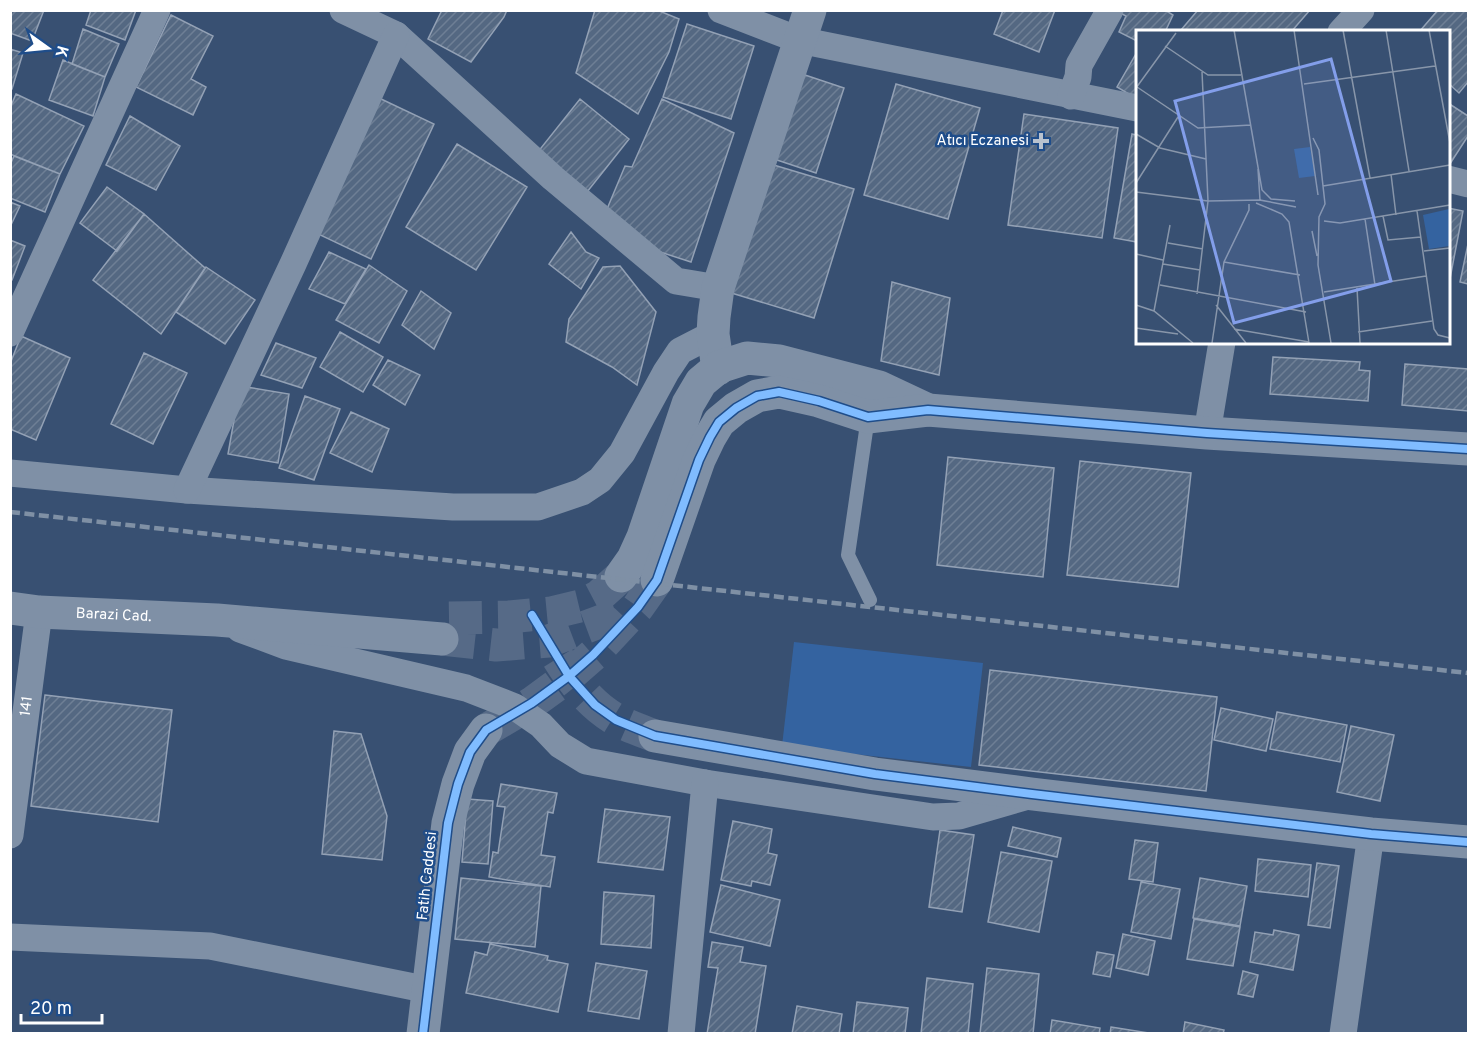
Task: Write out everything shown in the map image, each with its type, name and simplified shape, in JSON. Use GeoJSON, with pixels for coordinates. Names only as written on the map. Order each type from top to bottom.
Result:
{"type":"FeatureCollection","features":[{"type":"Feature","properties":{"kind":"street"},"geometry":{"type":"LineString","coordinates":[[10,333],[157,10]]}},
{"type":"Feature","properties":{"kind":"street"},"geometry":{"type":"LineString","coordinates":[[343,10],[396,35],[553,178],[676,281],[718,288]]}},
{"type":"Feature","properties":{"kind":"street"},"geometry":{"type":"LineString","coordinates":[[721,10],[804,25],[1071,96],[1136,108]]}},
{"type":"Feature","properties":{"kind":"street"},"geometry":{"type":"LineString","coordinates":[[1071,96],[1078,77],[1079,65],[1110,10]]}},
{"type":"Feature","properties":{"kind":"street"},"geometry":{"type":"LineString","coordinates":[[1343,30],[1362,10]]}},
{"type":"Feature","properties":{"kind":"street"},"geometry":{"type":"LineString","coordinates":[[718,369],[713,334],[718,288],[804,25]]}},
{"type":"Feature","properties":{"kind":"street"},"geometry":{"type":"LineString","coordinates":[[187,490],[293,264],[396,35]]}},
{"type":"Feature","properties":{"kind":"street"},"geometry":{"type":"LineString","coordinates":[[1449,179],[1468,184]]}},
{"type":"Feature","properties":{"kind":"street"},"geometry":{"type":"LineString","coordinates":[[10,473],[187,490],[453,507],[538,507],[582,492],[600,480],[621,453],[680,351],[713,334]]}},
{"type":"Feature","properties":{"kind":"street"},"geometry":{"type":"LineString","coordinates":[[1207,433],[1222,344]]}},
{"type":"Feature","properties":{"kind":"street"},"geometry":{"type":"LineString","coordinates":[[621,576],[633,559],[643,537],[688,404],[701,382],[720,367],[747,358],[779,361],[879,387],[928,410]]}},
{"type":"Feature","properties":{"kind":"street"},"geometry":{"type":"LineString","coordinates":[[657,580],[699,460],[710,437],[720,422],[736,408],[757,396],[779,392],[819,401],[868,417],[928,410],[1207,433],[1468,449]]}},
{"type":"Feature","properties":{"kind":"street","name":"Barazi Cad."},"geometry":{"type":"LineString","coordinates":[[25,610],[216,620],[256,614],[286,604],[445,628]]}},
{"type":"Feature","properties":{"kind":"street","name":"141"},"geometry":{"type":"LineString","coordinates":[[11,828],[25,610]]}},
{"type":"Feature","properties":{"kind":"street"},"geometry":{"type":"LineString","coordinates":[[216,620],[286,646],[466,688],[514,706],[541,724],[560,745],[586,761],[705,783],[933,817],[959,816],[1032,794]]}},
{"type":"Feature","properties":{"kind":"street","name":"Fatih Caddesi"},"geometry":{"type":"LineString","coordinates":[[423,1034],[448,823],[458,784],[470,752],[486,730]]}},
{"type":"Feature","properties":{"kind":"street"},"geometry":{"type":"LineString","coordinates":[[654,736],[875,774],[1371,834],[1468,842]]}},
{"type":"Feature","properties":{"kind":"street"},"geometry":{"type":"LineString","coordinates":[[681,1034],[705,783]]}},
{"type":"Feature","properties":{"kind":"street"},"geometry":{"type":"LineString","coordinates":[[1343,1034],[1371,834]]}},
{"type":"Feature","properties":{"kind":"street"},"geometry":{"type":"LineString","coordinates":[[10,937],[210,946],[429,990]]}},
{"type":"Feature","properties":{"kind":"lane"},"geometry":{"type":"LineString","coordinates":[[868,417],[848,555],[870,600]]}},
{"type":"Feature","properties":{"kind":"shaded area"},"geometry":{"type":"Polygon","coordinates":[[[794,642],[983,663],[971,767],[782,746],[794,642]]]}},
{"type":"Feature","properties":{"kind":"building"},"geometry":{"type":"Polygon","coordinates":[[[10,10],[44,10],[32,41],[10,33],[10,10]]]}},
{"type":"Feature","properties":{"kind":"building"},"geometry":{"type":"Polygon","coordinates":[[[91,10],[136,10],[125,40],[86,25],[91,10]]]}},
{"type":"Feature","properties":{"kind":"building"},"geometry":{"type":"Polygon","coordinates":[[[442,10],[507,10],[471,62],[428,39],[442,10]]]}},
{"type":"Feature","properties":{"kind":"building"},"geometry":{"type":"Polygon","coordinates":[[[595,10],[657,10],[679,19],[669,52],[638,114],[576,73],[595,10]]]}},
{"type":"Feature","properties":{"kind":"building"},"geometry":{"type":"Polygon","coordinates":[[[1003,10],[1055,10],[1039,52],[994,34],[1003,10]]]}},
{"type":"Feature","properties":{"kind":"building"},"geometry":{"type":"Polygon","coordinates":[[[1115,10],[1165,10],[1173,15],[1166,30],[1136,30],[1136,40],[1119,32],[1126,16],[1115,10]]]}},
{"type":"Feature","properties":{"kind":"building"},"geometry":{"type":"Polygon","coordinates":[[[1198,10],[1310,10],[1293,30],[1181,30],[1198,10]]]}},
{"type":"Feature","properties":{"kind":"building"},"geometry":{"type":"Polygon","coordinates":[[[1438,10],[1468,10],[1468,82],[1459,93],[1449,84],[1449,30],[1421,30],[1438,10]]]}},
{"type":"Feature","properties":{"kind":"building"},"geometry":{"type":"Polygon","coordinates":[[[171,15],[213,36],[191,79],[206,87],[193,115],[136,87],[171,15]]]}},
{"type":"Feature","properties":{"kind":"building"},"geometry":{"type":"Polygon","coordinates":[[[687,24],[754,46],[731,119],[663,97],[687,24]]]}},
{"type":"Feature","properties":{"kind":"building"},"geometry":{"type":"Polygon","coordinates":[[[83,29],[119,44],[105,77],[72,64],[83,29]]]}},
{"type":"Feature","properties":{"kind":"building"},"geometry":{"type":"Polygon","coordinates":[[[10,49],[23,53],[12,89],[10,89],[10,49]]]}},
{"type":"Feature","properties":{"kind":"building"},"geometry":{"type":"Polygon","coordinates":[[[1136,54],[1136,98],[1117,87],[1136,54]]]}},
{"type":"Feature","properties":{"kind":"building"},"geometry":{"type":"Polygon","coordinates":[[[63,60],[105,77],[93,116],[49,100],[63,60]]]}},
{"type":"Feature","properties":{"kind":"building"},"geometry":{"type":"Polygon","coordinates":[[[802,74],[844,88],[816,173],[774,159],[802,74]]]}},
{"type":"Feature","properties":{"kind":"building"},"geometry":{"type":"Polygon","coordinates":[[[896,84],[980,108],[948,219],[864,195],[896,84]]]}},
{"type":"Feature","properties":{"kind":"building"},"geometry":{"type":"Polygon","coordinates":[[[16,94],[84,126],[60,174],[10,154],[10,108],[16,94]]]}},
{"type":"Feature","properties":{"kind":"building"},"geometry":{"type":"Polygon","coordinates":[[[379,98],[434,124],[371,259],[316,233],[379,98]]]}},
{"type":"Feature","properties":{"kind":"building"},"geometry":{"type":"Polygon","coordinates":[[[580,99],[629,139],[587,192],[537,153],[580,99]]]}},
{"type":"Feature","properties":{"kind":"building"},"geometry":{"type":"Polygon","coordinates":[[[662,99],[734,133],[691,262],[654,250],[607,209],[625,166],[632,167],[662,99]]]}},
{"type":"Feature","properties":{"kind":"building"},"geometry":{"type":"Polygon","coordinates":[[[1449,104],[1468,116],[1468,136],[1449,165],[1449,104]]]}},
{"type":"Feature","properties":{"kind":"building"},"geometry":{"type":"Polygon","coordinates":[[[1024,114],[1118,128],[1102,238],[1008,225],[1024,114]]]}},
{"type":"Feature","properties":{"kind":"building"},"geometry":{"type":"Polygon","coordinates":[[[130,116],[180,146],[156,190],[106,165],[130,116]]]}},
{"type":"Feature","properties":{"kind":"building"},"geometry":{"type":"Polygon","coordinates":[[[1132,134],[1136,135],[1136,242],[1114,238],[1132,134]]]}},
{"type":"Feature","properties":{"kind":"building"},"geometry":{"type":"Polygon","coordinates":[[[457,144],[527,187],[476,270],[406,227],[457,144]]]}},
{"type":"Feature","properties":{"kind":"building"},"geometry":{"type":"Polygon","coordinates":[[[14,156],[60,174],[45,212],[10,198],[10,165],[14,156]]]}},
{"type":"Feature","properties":{"kind":"building"},"geometry":{"type":"Polygon","coordinates":[[[767,163],[854,189],[814,318],[728,292],[767,163]]]}},
{"type":"Feature","properties":{"kind":"building"},"geometry":{"type":"Polygon","coordinates":[[[107,187],[144,214],[117,251],[80,223],[107,187]]]}},
{"type":"Feature","properties":{"kind":"building"},"geometry":{"type":"Polygon","coordinates":[[[10,202],[20,206],[10,227],[10,202]]]}},
{"type":"Feature","properties":{"kind":"building"},"geometry":{"type":"Polygon","coordinates":[[[1449,208],[1463,211],[1449,284],[1449,208]]]}},
{"type":"Feature","properties":{"kind":"building"},"geometry":{"type":"Polygon","coordinates":[[[144,214],[205,268],[161,334],[93,280],[144,214]]]}},
{"type":"Feature","properties":{"kind":"building"},"geometry":{"type":"Polygon","coordinates":[[[571,232],[586,252],[599,258],[581,289],[549,264],[571,232]]]}},
{"type":"Feature","properties":{"kind":"building"},"geometry":{"type":"Polygon","coordinates":[[[10,240],[25,246],[12,280],[10,280],[10,240]]]}},
{"type":"Feature","properties":{"kind":"building"},"geometry":{"type":"Polygon","coordinates":[[[1468,244],[1468,284],[1460,282],[1468,244]]]}},
{"type":"Feature","properties":{"kind":"building"},"geometry":{"type":"Polygon","coordinates":[[[329,252],[366,269],[345,304],[309,289],[329,252]]]}},
{"type":"Feature","properties":{"kind":"building"},"geometry":{"type":"Polygon","coordinates":[[[369,265],[407,291],[379,343],[336,320],[369,265]]]}},
{"type":"Feature","properties":{"kind":"building"},"geometry":{"type":"Polygon","coordinates":[[[620,266],[656,312],[637,385],[612,367],[566,342],[569,319],[603,267],[620,266]]]}},
{"type":"Feature","properties":{"kind":"building"},"geometry":{"type":"Polygon","coordinates":[[[206,267],[255,300],[225,344],[176,312],[206,267]]]}},
{"type":"Feature","properties":{"kind":"building"},"geometry":{"type":"Polygon","coordinates":[[[892,282],[950,298],[939,375],[881,361],[892,282]]]}},
{"type":"Feature","properties":{"kind":"building"},"geometry":{"type":"Polygon","coordinates":[[[421,291],[451,313],[434,349],[402,325],[421,291]]]}},
{"type":"Feature","properties":{"kind":"building"},"geometry":{"type":"Polygon","coordinates":[[[340,332],[383,357],[363,392],[320,367],[340,332]]]}},
{"type":"Feature","properties":{"kind":"building"},"geometry":{"type":"Polygon","coordinates":[[[21,336],[70,358],[36,440],[10,429],[10,364],[21,336]]]}},
{"type":"Feature","properties":{"kind":"building"},"geometry":{"type":"Polygon","coordinates":[[[276,343],[316,358],[302,388],[261,375],[276,343]]]}},
{"type":"Feature","properties":{"kind":"building"},"geometry":{"type":"Polygon","coordinates":[[[144,353],[187,373],[153,444],[111,424],[144,353]]]}},
{"type":"Feature","properties":{"kind":"building"},"geometry":{"type":"Polygon","coordinates":[[[1273,357],[1360,362],[1359,370],[1370,371],[1368,401],[1270,394],[1273,357]]]}},
{"type":"Feature","properties":{"kind":"building"},"geometry":{"type":"Polygon","coordinates":[[[388,360],[420,375],[405,405],[373,385],[388,360]]]}},
{"type":"Feature","properties":{"kind":"building"},"geometry":{"type":"Polygon","coordinates":[[[1405,364],[1468,369],[1468,411],[1402,405],[1405,364]]]}},
{"type":"Feature","properties":{"kind":"building"},"geometry":{"type":"Polygon","coordinates":[[[240,386],[289,394],[278,463],[228,454],[240,386]]]}},
{"type":"Feature","properties":{"kind":"building"},"geometry":{"type":"Polygon","coordinates":[[[305,396],[340,409],[314,480],[279,468],[305,396]]]}},
{"type":"Feature","properties":{"kind":"building"},"geometry":{"type":"Polygon","coordinates":[[[351,412],[389,429],[372,472],[330,453],[351,412]]]}},
{"type":"Feature","properties":{"kind":"building"},"geometry":{"type":"Polygon","coordinates":[[[948,457],[1054,468],[1043,577],[937,565],[948,457]]]}},
{"type":"Feature","properties":{"kind":"building"},"geometry":{"type":"Polygon","coordinates":[[[1080,461],[1191,473],[1178,587],[1067,575],[1080,461]]]}},
{"type":"Feature","properties":{"kind":"building"},"geometry":{"type":"Polygon","coordinates":[[[990,670],[1217,697],[1206,791],[979,765],[990,670]]]}},
{"type":"Feature","properties":{"kind":"building"},"geometry":{"type":"Polygon","coordinates":[[[45,695],[172,710],[158,822],[31,806],[45,695]]]}},
{"type":"Feature","properties":{"kind":"building"},"geometry":{"type":"Polygon","coordinates":[[[1221,708],[1273,719],[1266,751],[1214,740],[1221,708]]]}},
{"type":"Feature","properties":{"kind":"building"},"geometry":{"type":"Polygon","coordinates":[[[1277,712],[1347,725],[1340,762],[1270,749],[1277,712]]]}},
{"type":"Feature","properties":{"kind":"building"},"geometry":{"type":"Polygon","coordinates":[[[1351,726],[1394,735],[1380,801],[1337,792],[1351,726]]]}},
{"type":"Feature","properties":{"kind":"building"},"geometry":{"type":"Polygon","coordinates":[[[334,731],[361,734],[387,816],[382,860],[322,854],[334,731]]]}},
{"type":"Feature","properties":{"kind":"building"},"geometry":{"type":"Polygon","coordinates":[[[501,784],[557,793],[553,813],[548,812],[541,855],[555,857],[550,887],[489,877],[493,852],[498,853],[505,807],[497,806],[501,784]]]}},
{"type":"Feature","properties":{"kind":"building"},"geometry":{"type":"Polygon","coordinates":[[[467,799],[493,801],[488,864],[462,862],[467,799]]]}},
{"type":"Feature","properties":{"kind":"building"},"geometry":{"type":"Polygon","coordinates":[[[605,809],[670,817],[663,870],[598,862],[605,809]]]}},
{"type":"Feature","properties":{"kind":"building"},"geometry":{"type":"Polygon","coordinates":[[[733,821],[772,829],[768,853],[777,855],[770,885],[752,881],[751,886],[721,880],[733,821]]]}},
{"type":"Feature","properties":{"kind":"building"},"geometry":{"type":"Polygon","coordinates":[[[1013,827],[1061,838],[1057,857],[1008,846],[1013,827]]]}},
{"type":"Feature","properties":{"kind":"building"},"geometry":{"type":"Polygon","coordinates":[[[940,830],[974,835],[962,912],[929,907],[940,830]]]}},
{"type":"Feature","properties":{"kind":"building"},"geometry":{"type":"Polygon","coordinates":[[[1135,840],[1158,843],[1153,882],[1129,879],[1135,840]]]}},
{"type":"Feature","properties":{"kind":"building"},"geometry":{"type":"Polygon","coordinates":[[[1001,852],[1052,861],[1039,932],[988,922],[1001,852]]]}},
{"type":"Feature","properties":{"kind":"building"},"geometry":{"type":"Polygon","coordinates":[[[1258,859],[1311,865],[1308,897],[1255,891],[1258,859]]]}},
{"type":"Feature","properties":{"kind":"building"},"geometry":{"type":"Polygon","coordinates":[[[1317,863],[1339,866],[1330,928],[1308,925],[1317,863]]]}},
{"type":"Feature","properties":{"kind":"building"},"geometry":{"type":"Polygon","coordinates":[[[461,878],[541,886],[535,947],[455,939],[461,878]]]}},
{"type":"Feature","properties":{"kind":"building"},"geometry":{"type":"Polygon","coordinates":[[[1200,878],[1247,886],[1240,926],[1193,918],[1200,878]]]}},
{"type":"Feature","properties":{"kind":"building"},"geometry":{"type":"Polygon","coordinates":[[[1141,882],[1180,889],[1171,939],[1131,932],[1141,882]]]}},
{"type":"Feature","properties":{"kind":"building"},"geometry":{"type":"Polygon","coordinates":[[[721,885],[780,900],[770,946],[710,932],[721,885]]]}},
{"type":"Feature","properties":{"kind":"building"},"geometry":{"type":"Polygon","coordinates":[[[604,892],[654,896],[651,948],[601,944],[604,892]]]}},
{"type":"Feature","properties":{"kind":"building"},"geometry":{"type":"Polygon","coordinates":[[[1194,919],[1240,927],[1233,966],[1187,959],[1194,919]]]}},
{"type":"Feature","properties":{"kind":"building"},"geometry":{"type":"Polygon","coordinates":[[[1274,930],[1299,935],[1293,970],[1250,962],[1255,932],[1273,935],[1274,930]]]}},
{"type":"Feature","properties":{"kind":"building"},"geometry":{"type":"Polygon","coordinates":[[[1123,934],[1155,941],[1148,975],[1116,968],[1123,934]]]}},
{"type":"Feature","properties":{"kind":"building"},"geometry":{"type":"Polygon","coordinates":[[[712,942],[743,947],[740,962],[766,966],[755,1034],[707,1034],[718,968],[708,967],[712,942]]]}},
{"type":"Feature","properties":{"kind":"building"},"geometry":{"type":"Polygon","coordinates":[[[490,944],[548,956],[547,960],[568,964],[558,1012],[466,993],[475,952],[487,955],[490,944]]]}},
{"type":"Feature","properties":{"kind":"building"},"geometry":{"type":"Polygon","coordinates":[[[1097,952],[1114,955],[1110,977],[1093,974],[1097,952]]]}},
{"type":"Feature","properties":{"kind":"building"},"geometry":{"type":"Polygon","coordinates":[[[596,963],[647,971],[639,1019],[588,1011],[596,963]]]}},
{"type":"Feature","properties":{"kind":"building"},"geometry":{"type":"Polygon","coordinates":[[[987,968],[1039,974],[1033,1034],[980,1034],[987,968]]]}},
{"type":"Feature","properties":{"kind":"building"},"geometry":{"type":"Polygon","coordinates":[[[1243,971],[1258,975],[1253,997],[1238,994],[1243,971]]]}},
{"type":"Feature","properties":{"kind":"building"},"geometry":{"type":"Polygon","coordinates":[[[927,978],[973,984],[968,1034],[921,1034],[927,978]]]}},
{"type":"Feature","properties":{"kind":"building"},"geometry":{"type":"Polygon","coordinates":[[[857,1002],[908,1008],[905,1034],[853,1034],[857,1002]]]}},
{"type":"Feature","properties":{"kind":"building"},"geometry":{"type":"Polygon","coordinates":[[[797,1006],[842,1014],[839,1034],[792,1034],[797,1006]]]}},
{"type":"Feature","properties":{"kind":"building"},"geometry":{"type":"Polygon","coordinates":[[[1052,1020],[1100,1028],[1099,1034],[1050,1034],[1052,1020]]]}},
{"type":"Feature","properties":{"kind":"building"},"geometry":{"type":"Polygon","coordinates":[[[1185,1022],[1224,1030],[1223,1034],[1183,1034],[1185,1022]]]}},
{"type":"Feature","properties":{"kind":"building"},"geometry":{"type":"Polygon","coordinates":[[[1111,1027],[1155,1034],[1110,1034],[1111,1027]]]}},
{"type":"Feature","properties":{"kind":"tunnel"},"geometry":{"type":"LineString","coordinates":[[449,618],[509,617],[551,613],[580,606],[599,596],[621,576]]}},
{"type":"Feature","properties":{"kind":"tunnel"},"geometry":{"type":"LineString","coordinates":[[486,730],[532,703],[593,655],[638,607],[657,580]]}},
{"type":"Feature","properties":{"kind":"tunnel"},"geometry":{"type":"LineString","coordinates":[[442,639],[496,645],[549,641],[631,610]]}},
{"type":"Feature","properties":{"kind":"tunnel"},"geometry":{"type":"LineString","coordinates":[[558,658],[576,684],[598,707],[620,722],[655,736]]}},
{"type":"Feature","properties":{"kind":"railway"},"geometry":{"type":"LineString","coordinates":[[10,512],[1468,673]]}},
{"type":"Feature","properties":{"kind":"cycle path"},"geometry":{"type":"LineString","coordinates":[[423,1034],[448,823],[458,784],[470,752],[486,730],[532,703],[569,676],[593,655],[638,607],[657,580],[699,460],[710,437],[719,422],[736,408],[757,396],[779,392],[819,401],[868,417],[928,410],[1207,433],[1468,449]]}},
{"type":"Feature","properties":{"kind":"cycle path"},"geometry":{"type":"LineString","coordinates":[[532,615],[569,676],[595,705],[616,720],[655,736],[875,774],[1371,834],[1468,842]]}},
{"type":"Feature","properties":{"kind":"place","name":"Atıcı Eczanesi"},"geometry":{"type":"Point","coordinates":[1041,141]}}]}
